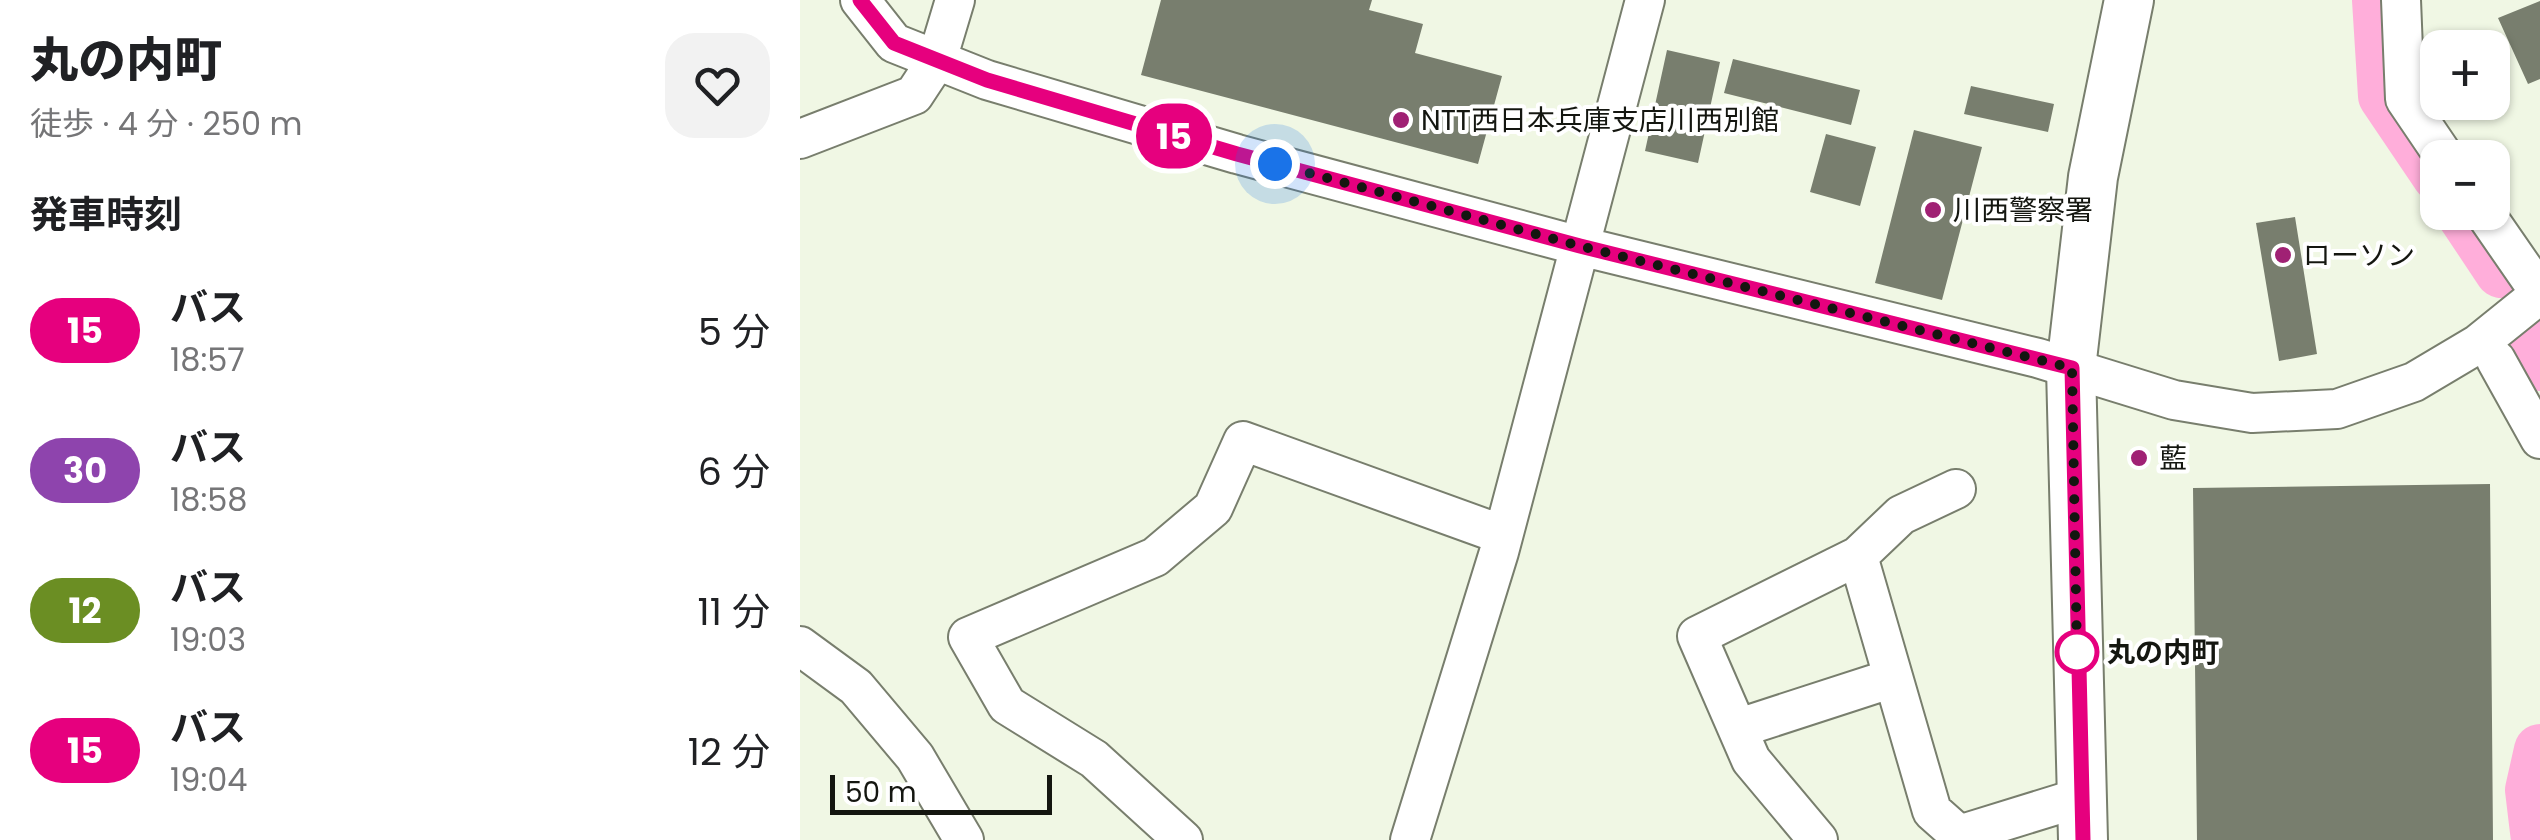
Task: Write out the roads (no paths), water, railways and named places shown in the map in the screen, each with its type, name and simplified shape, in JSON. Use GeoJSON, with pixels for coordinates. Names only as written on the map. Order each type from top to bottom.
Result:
{"type":"FeatureCollection","features":[{"type":"Feature","properties":{"kind":"main road"},"geometry":{"type":"LineString","coordinates":[[2082,818],[2072,368],[2075,312],[2093,177],[2129,0]]}},
{"type":"Feature","properties":{"kind":"street"},"geometry":{"type":"LineString","coordinates":[[860,0],[894,43],[987,80],[1237,154],[1580,246],[2072,368],[2174,400],[2252,414],[2337,409],[2414,382],[2478,344],[2540,294],[2496,230]]}},
{"type":"Feature","properties":{"kind":"street"},"geometry":{"type":"LineString","coordinates":[[800,138],[914,95],[937,60],[955,0]]}},
{"type":"Feature","properties":{"kind":"street"},"geometry":{"type":"LineString","coordinates":[[1410,840],[1503,535],[1645,0]]}},
{"type":"Feature","properties":{"kind":"street"},"geometry":{"type":"LineString","coordinates":[[2401,0],[2405,100],[2433,140]]}},
{"type":"Feature","properties":{"kind":"street"},"geometry":{"type":"LineString","coordinates":[[2496,360],[2540,438]]}},
{"type":"Feature","properties":{"kind":"street"},"geometry":{"type":"LineString","coordinates":[[1183,840],[1094,759],[1007,705],[968,636],[1155,557],[1214,508],[1243,441],[1503,535]]}},
{"type":"Feature","properties":{"kind":"street"},"geometry":{"type":"LineString","coordinates":[[1818,840],[1752,760],[1697,636],[1858,556],[1901,515],[1956,489]]}},
{"type":"Feature","properties":{"kind":"street"},"geometry":{"type":"LineString","coordinates":[[1858,556],[1932,811],[1931,831],[1958,834],[2082,818]]}},
{"type":"Feature","properties":{"kind":"street"},"geometry":{"type":"LineString","coordinates":[[800,646],[856,688],[867,701],[915,758],[964,840]]}},
{"type":"Feature","properties":{"kind":"street"},"geometry":{"type":"LineString","coordinates":[[1739,728],[1893,678]]}},
{"type":"Feature","properties":{"kind":"waterway"},"geometry":{"type":"LineString","coordinates":[[2378,0],[2384,96],[2420,149]]}},
{"type":"Feature","properties":{"kind":"waterway"},"geometry":{"type":"LineString","coordinates":[[2473,230],[2501,272]]}},
{"type":"Feature","properties":{"kind":"waterway"},"geometry":{"type":"LineString","coordinates":[[2532,345],[2540,365]]}},
{"type":"Feature","properties":{"kind":"waterway"},"geometry":{"type":"LineString","coordinates":[[2537,840],[2531,790],[2540,750]]}},
{"type":"Feature","properties":{"kind":"place","name":"NTT西日本兵庫支店川西別館"},"geometry":{"type":"Point","coordinates":[1401,120]}},
{"type":"Feature","properties":{"kind":"place","name":"川西警察署"},"geometry":{"type":"Point","coordinates":[1933,210]}},
{"type":"Feature","properties":{"kind":"place","name":"ローソン"},"geometry":{"type":"Point","coordinates":[2283,255]}},
{"type":"Feature","properties":{"kind":"place","name":"藍"},"geometry":{"type":"Point","coordinates":[2139,458]}},
{"type":"Feature","properties":{"kind":"place","name":"丸の内町"},"geometry":{"type":"Point","coordinates":[2077,652]}}]}
